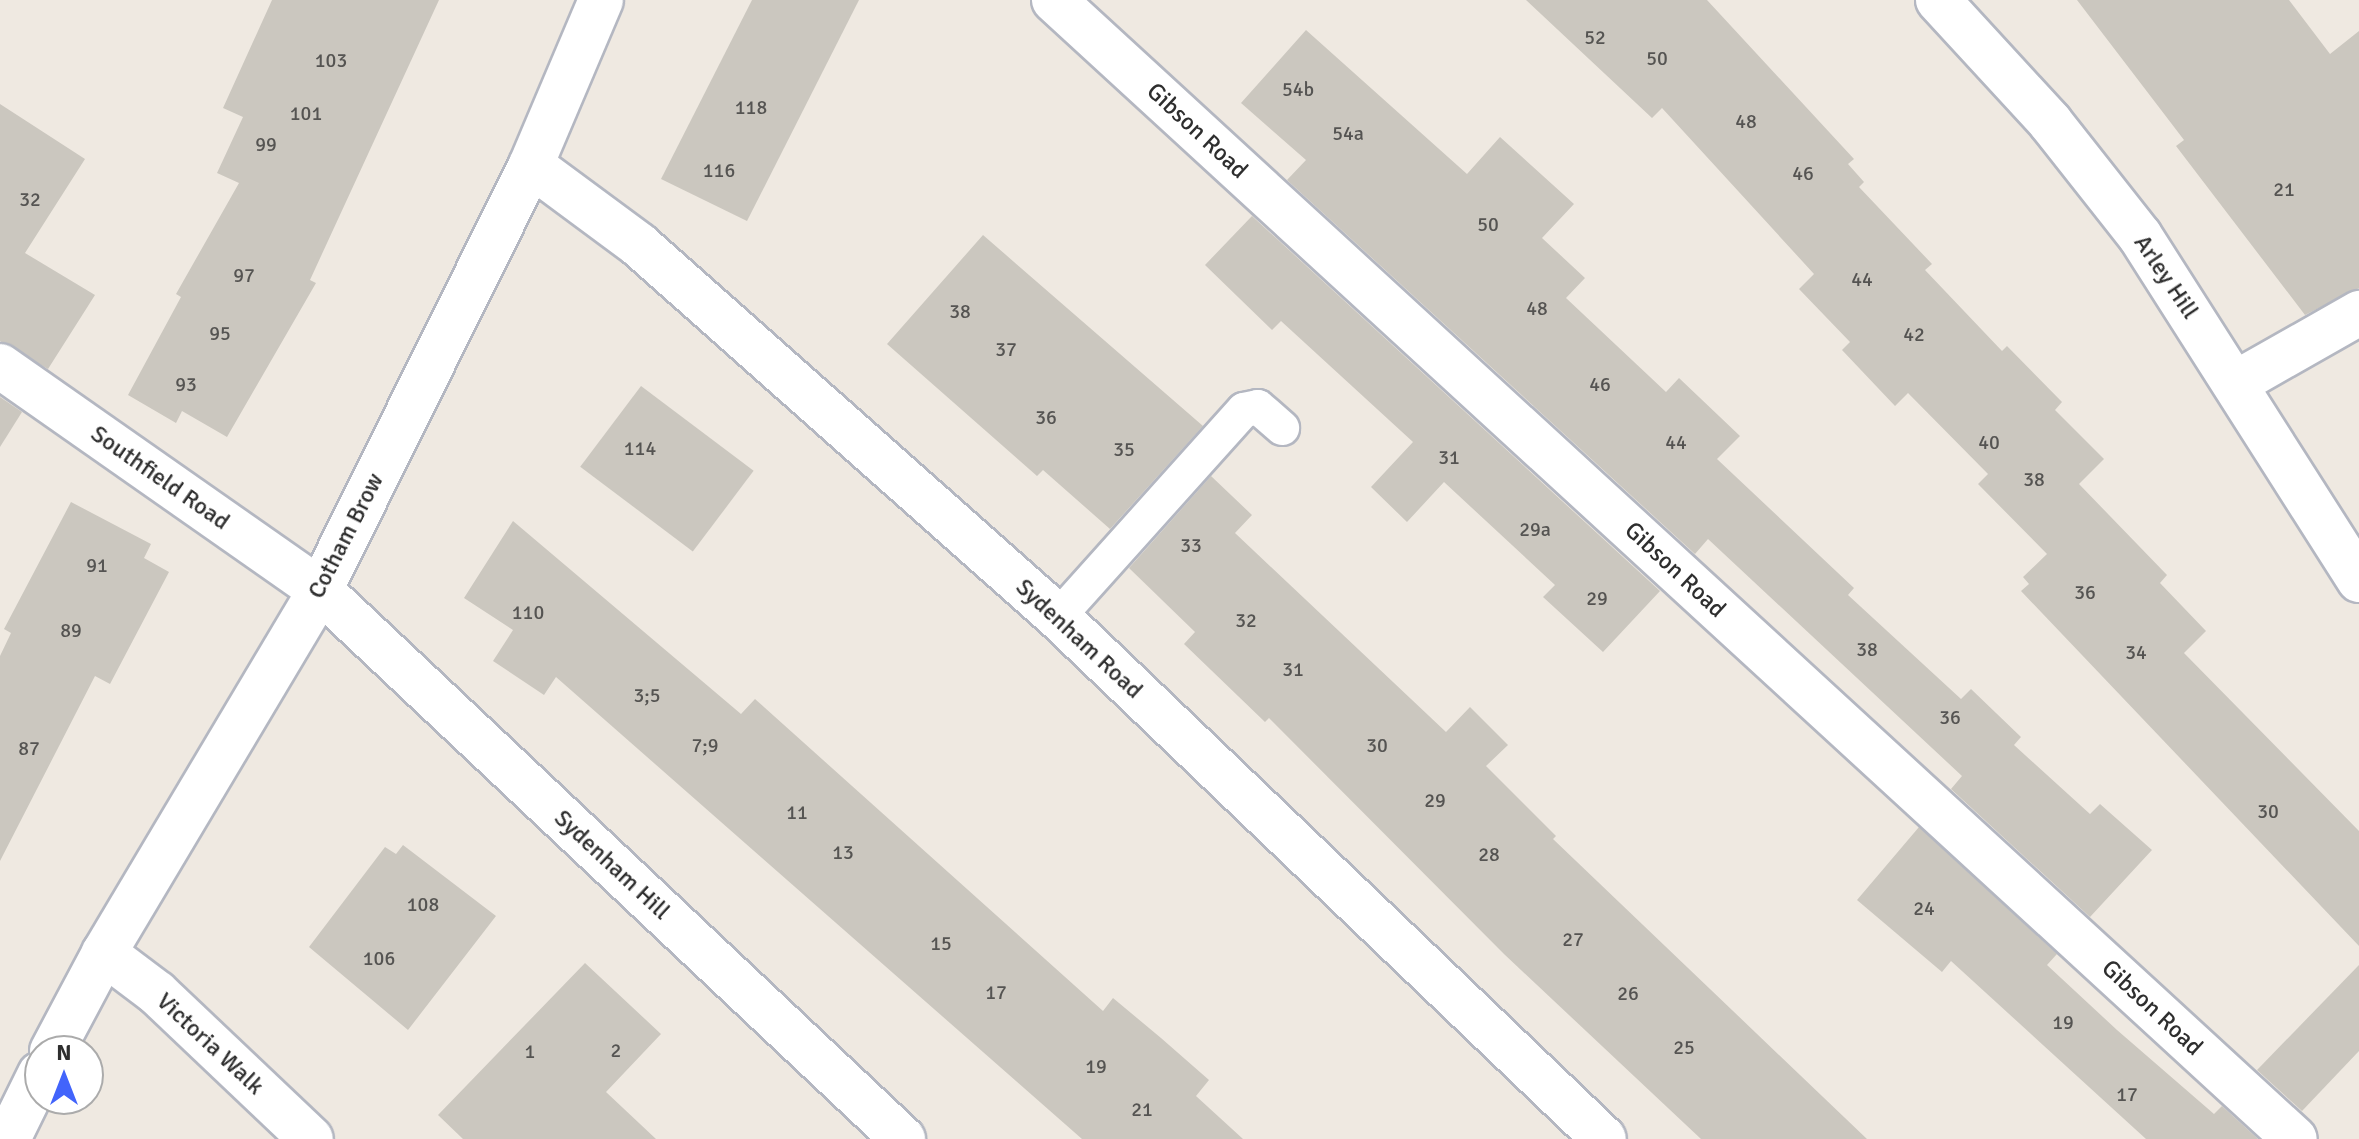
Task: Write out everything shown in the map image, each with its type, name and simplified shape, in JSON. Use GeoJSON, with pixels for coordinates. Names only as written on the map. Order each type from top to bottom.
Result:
{"type":"FeatureCollection","features":[{"type":"Feature","properties":{"kind":"street","name":"Cotham Brow"},"geometry":{"type":"LineString","coordinates":[[60,1035],[104,953],[320,590],[531,165],[601,0]]}},
{"type":"Feature","properties":{"kind":"street","name":"Gibson Road"},"geometry":{"type":"LineString","coordinates":[[1054,0],[2295,1139]]}},
{"type":"Feature","properties":{"kind":"street","name":"Arley Hill"},"geometry":{"type":"LineString","coordinates":[[1938,0],[2050,122],[2140,236],[2236,383],[2309,509],[2359,580]]}},
{"type":"Feature","properties":{"kind":"street","name":"Sydenham Road"},"geometry":{"type":"LineString","coordinates":[[531,165],[639,245],[1058,617],[1604,1139]]}},
{"type":"Feature","properties":{"kind":"street"},"geometry":{"type":"LineString","coordinates":[[2236,383],[2359,313]]}},
{"type":"Feature","properties":{"kind":"street","name":"Southfield Road"},"geometry":{"type":"LineString","coordinates":[[0,366],[320,590]]}},
{"type":"Feature","properties":{"kind":"street","name":"Sydenham Hill"},"geometry":{"type":"LineString","coordinates":[[320,590],[903,1139]]}},
{"type":"Feature","properties":{"kind":"street","name":"Victoria Walk"},"geometry":{"type":"LineString","coordinates":[[104,953],[157,993],[311,1139]]}},
{"type":"Feature","properties":{"kind":"street"},"geometry":{"type":"LineString","coordinates":[[8,1139],[24,1106]]}},
{"type":"Feature","properties":{"kind":"lane"},"geometry":{"type":"LineString","coordinates":[[1058,617],[1247,408],[1258,407],[1282,428]]}},
{"type":"Feature","properties":{"kind":"building"},"geometry":{"type":"Polygon","coordinates":[[[272,0],[439,0],[310,280],[316,283],[227,437],[182,411],[176,423],[128,395],[181,297],[176,294],[239,183],[217,173],[243,117],[223,108],[272,0]]]}},
{"type":"Feature","properties":{"kind":"building"},"geometry":{"type":"Polygon","coordinates":[[[752,0],[859,0],[747,221],[661,179],[752,0]]]}},
{"type":"Feature","properties":{"kind":"building"},"geometry":{"type":"Polygon","coordinates":[[[1526,0],[1707,0],[1854,159],[1848,164],[1864,182],[1859,187],[1932,264],[1925,270],[2002,351],[2007,346],[2062,402],[2055,410],[2104,459],[2079,484],[2167,575],[2160,583],[2206,631],[2184,653],[2359,831],[2359,946],[2021,591],[2029,584],[2023,577],[2047,554],[1978,484],[1988,474],[1908,393],[1895,406],[1842,350],[1850,342],[1799,289],[1814,274],[1662,108],[1652,118],[1526,0]]]}},
{"type":"Feature","properties":{"kind":"building"},"geometry":{"type":"Polygon","coordinates":[[[2077,0],[2289,0],[2330,54],[2359,31],[2359,288],[2305,315],[2176,146],[2184,140],[2077,0]]]}},
{"type":"Feature","properties":{"kind":"building"},"geometry":{"type":"Polygon","coordinates":[[[1306,30],[1467,174],[1500,137],[1574,204],[1542,238],[1585,278],[1566,298],[1666,392],[1679,378],[1740,436],[1717,459],[1854,588],[1848,595],[1961,699],[1971,689],[2021,737],[2014,745],[2090,814],[2100,804],[2152,850],[2090,917],[1951,789],[1962,776],[1708,539],[1695,554],[1287,180],[1306,160],[1241,103],[1306,30]]]}},
{"type":"Feature","properties":{"kind":"building"},"geometry":{"type":"Polygon","coordinates":[[[0,104],[85,159],[25,253],[95,295],[48,369],[0,341],[0,104]]]}},
{"type":"Feature","properties":{"kind":"building"},"geometry":{"type":"Polygon","coordinates":[[[1252,216],[1660,591],[1603,652],[1543,597],[1555,585],[1444,482],[1407,522],[1371,487],[1413,442],[1281,321],[1272,330],[1205,265],[1252,216]]]}},
{"type":"Feature","properties":{"kind":"building"},"geometry":{"type":"Polygon","coordinates":[[[983,235],[1203,426],[1110,529],[1043,470],[1037,476],[887,344],[983,235]]]}},
{"type":"Feature","properties":{"kind":"building"},"geometry":{"type":"Polygon","coordinates":[[[641,386],[754,471],[693,552],[580,467],[641,386]]]}},
{"type":"Feature","properties":{"kind":"building"},"geometry":{"type":"Polygon","coordinates":[[[0,397],[22,412],[0,447],[0,397]]]}},
{"type":"Feature","properties":{"kind":"building"},"geometry":{"type":"Polygon","coordinates":[[[1211,476],[1252,515],[1235,533],[1446,732],[1470,707],[1508,745],[1486,766],[1556,836],[1553,839],[1867,1139],[1701,1139],[1504,954],[1269,718],[1265,722],[1184,644],[1195,632],[1129,568],[1211,476]]]}},
{"type":"Feature","properties":{"kind":"building"},"geometry":{"type":"Polygon","coordinates":[[[71,502],[151,544],[144,558],[169,572],[110,684],[95,676],[0,861],[0,656],[11,633],[4,629],[71,502]]]}},
{"type":"Feature","properties":{"kind":"building"},"geometry":{"type":"Polygon","coordinates":[[[513,521],[741,714],[755,699],[1103,1011],[1113,998],[1161,1038],[1209,1080],[1196,1096],[1243,1139],[1082,1139],[556,677],[544,695],[493,661],[513,630],[464,598],[513,521]]]}},
{"type":"Feature","properties":{"kind":"building"},"geometry":{"type":"Polygon","coordinates":[[[1919,827],[2057,954],[2047,965],[2117,1030],[2214,1114],[2222,1106],[2258,1139],[2146,1139],[1951,961],[1942,972],[1857,900],[1919,827]]]}},
{"type":"Feature","properties":{"kind":"building"},"geometry":{"type":"Polygon","coordinates":[[[403,845],[496,916],[408,1030],[309,947],[385,847],[396,854],[403,845]]]}},
{"type":"Feature","properties":{"kind":"building"},"geometry":{"type":"Polygon","coordinates":[[[585,963],[661,1034],[606,1092],[656,1139],[463,1139],[438,1115],[585,963]]]}},
{"type":"Feature","properties":{"kind":"building"},"geometry":{"type":"Polygon","coordinates":[[[2359,965],[2359,1051],[2302,1111],[2257,1070],[2359,965]]]}}]}
